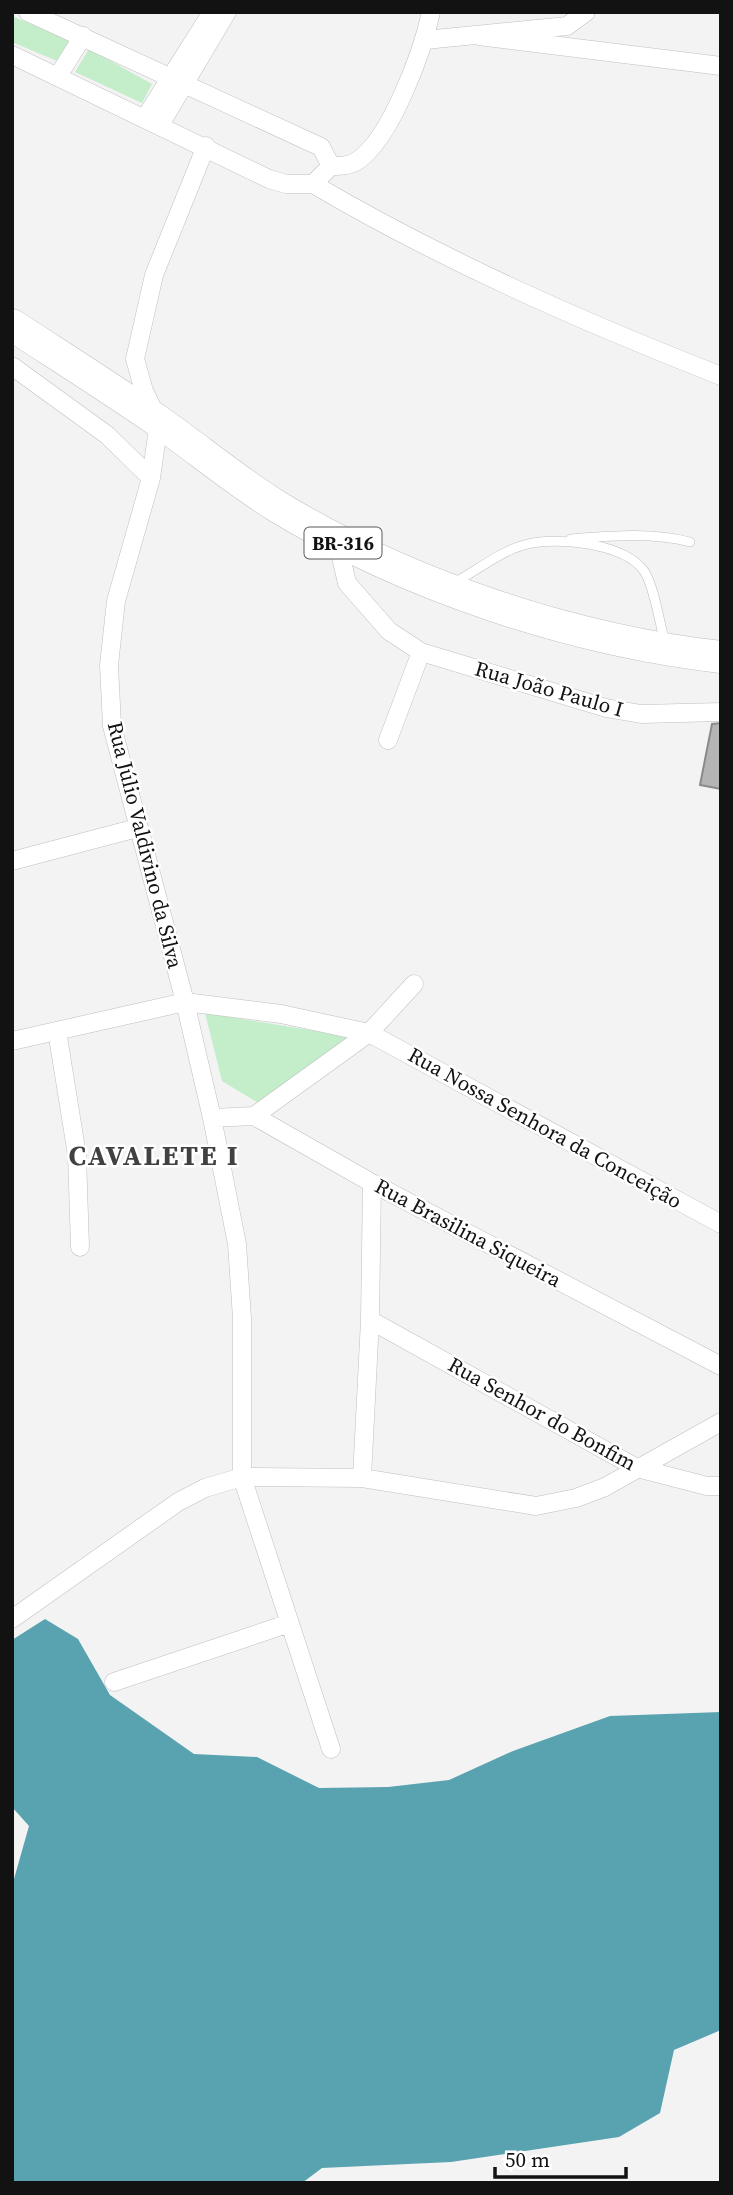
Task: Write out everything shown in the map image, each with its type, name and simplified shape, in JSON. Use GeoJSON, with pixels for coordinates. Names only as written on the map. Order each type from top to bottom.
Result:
{"type":"FeatureCollection","features":[{"type":"Feature","properties":{"kind":"highway","name":"BR-316"},"geometry":{"type":"LineString","coordinates":[[12,325],[159,422],[278,507],[337,540],[446,588],[587,631],[667,649],[721,657]]}},
{"type":"Feature","properties":{"kind":"street"},"geometry":{"type":"LineString","coordinates":[[28,12],[321,147],[322,176]]}},
{"type":"Feature","properties":{"kind":"street"},"geometry":{"type":"LineString","coordinates":[[153,121],[212,12]]}},
{"type":"Feature","properties":{"kind":"street"},"geometry":{"type":"LineString","coordinates":[[178,79],[227,12]]}},
{"type":"Feature","properties":{"kind":"street"},"geometry":{"type":"LineString","coordinates":[[12,55],[206,146],[269,179],[286,184],[322,176],[346,166],[366,152],[391,119],[425,40],[431,12]]}},
{"type":"Feature","properties":{"kind":"street"},"geometry":{"type":"LineString","coordinates":[[425,40],[567,26],[586,12]]}},
{"type":"Feature","properties":{"kind":"street"},"geometry":{"type":"LineString","coordinates":[[58,76],[83,36]]}},
{"type":"Feature","properties":{"kind":"street"},"geometry":{"type":"LineString","coordinates":[[479,36],[721,66]]}},
{"type":"Feature","properties":{"kind":"street"},"geometry":{"type":"LineString","coordinates":[[159,422],[144,391],[135,359],[154,275],[206,146]]}},
{"type":"Feature","properties":{"kind":"street"},"geometry":{"type":"LineString","coordinates":[[322,176],[433,251],[593,326],[721,376]]}},
{"type":"Feature","properties":{"kind":"street"},"geometry":{"type":"LineString","coordinates":[[12,366],[107,435],[150,478]]}},
{"type":"Feature","properties":{"kind":"street","name":"Rua Júlio Valdivino da Silva"},"geometry":{"type":"LineString","coordinates":[[159,422],[150,478],[116,601],[108,665],[112,726],[185,1002],[237,1244],[242,1318],[242,1477],[331,1749]]}},
{"type":"Feature","properties":{"kind":"street","name":"Rua João Paulo I"},"geometry":{"type":"LineString","coordinates":[[337,540],[347,583],[389,631],[421,652],[606,708],[641,714],[721,712]]}},
{"type":"Feature","properties":{"kind":"street"},"geometry":{"type":"LineString","coordinates":[[388,740],[421,652]]}},
{"type":"Feature","properties":{"kind":"street"},"geometry":{"type":"LineString","coordinates":[[12,861],[137,828]]}},
{"type":"Feature","properties":{"kind":"street"},"geometry":{"type":"LineString","coordinates":[[212,1118],[254,1116],[369,1032],[414,984]]}},
{"type":"Feature","properties":{"kind":"street","name":"Rua Nossa Senhora da Conceição"},"geometry":{"type":"LineString","coordinates":[[12,1041],[185,1002],[281,1014],[369,1032],[721,1224]]}},
{"type":"Feature","properties":{"kind":"street"},"geometry":{"type":"LineString","coordinates":[[57,1031],[77,1156],[80,1247]]}},
{"type":"Feature","properties":{"kind":"street","name":"Rua Brasilina Siqueira"},"geometry":{"type":"LineString","coordinates":[[254,1116],[372,1183],[721,1366]]}},
{"type":"Feature","properties":{"kind":"street"},"geometry":{"type":"LineString","coordinates":[[362,1478],[370,1320],[372,1183]]}},
{"type":"Feature","properties":{"kind":"street","name":"Rua Senhor do Bonfim"},"geometry":{"type":"LineString","coordinates":[[370,1320],[637,1468],[707,1486],[721,1486]]}},
{"type":"Feature","properties":{"kind":"street"},"geometry":{"type":"LineString","coordinates":[[12,1619],[178,1502],[205,1488],[242,1477],[362,1478],[536,1506],[576,1498],[605,1487],[721,1422]]}},
{"type":"Feature","properties":{"kind":"street"},"geometry":{"type":"LineString","coordinates":[[114,1682],[290,1623]]}},
{"type":"Feature","properties":{"kind":"lane"},"geometry":{"type":"LineString","coordinates":[[446,588],[522,545],[630,534],[669,537],[690,542]]}},
{"type":"Feature","properties":{"kind":"lane"},"geometry":{"type":"LineString","coordinates":[[551,540],[590,545],[628,555],[646,572],[667,649]]}},
{"type":"Feature","properties":{"kind":"green space"},"geometry":{"type":"Polygon","coordinates":[[[12,16],[70,41],[57,61],[12,42],[12,16]]]}},
{"type":"Feature","properties":{"kind":"green space"},"geometry":{"type":"Polygon","coordinates":[[[89,49],[152,84],[142,103],[75,72],[89,49]]]}},
{"type":"Feature","properties":{"kind":"green space"},"geometry":{"type":"Polygon","coordinates":[[[205,1013],[353,1037],[260,1104],[222,1081],[205,1013]]]}},
{"type":"Feature","properties":{"kind":"water"},"geometry":{"type":"Polygon","coordinates":[[[45,1619],[78,1639],[110,1695],[194,1754],[257,1757],[319,1788],[388,1787],[449,1780],[513,1751],[610,1716],[721,1712],[721,2030],[674,2050],[660,2113],[619,2137],[451,2162],[322,2168],[302,2183],[12,2183],[12,1886],[29,1826],[12,1807],[12,1640],[45,1619]]]}},
{"type":"Feature","properties":{"kind":"building"},"geometry":{"type":"Polygon","coordinates":[[[721,723],[721,789],[700,785],[712,724],[721,723]]]}},
{"type":"Feature","properties":{"kind":"district","name":"CAVALETE I"},"geometry":{"type":"Point","coordinates":[154,1155]}}]}
